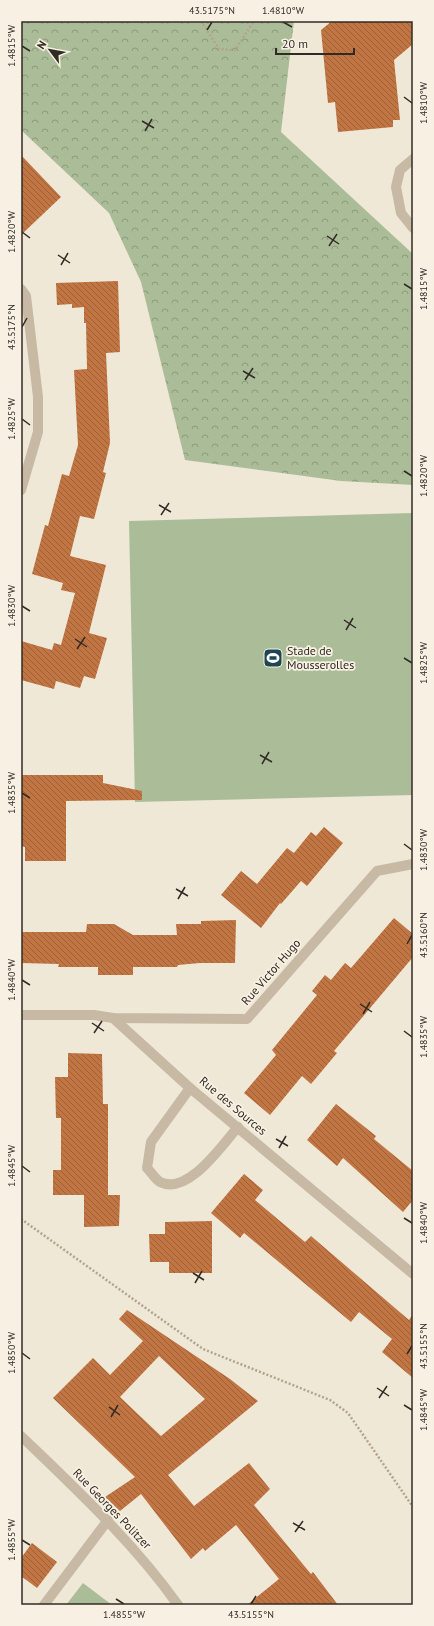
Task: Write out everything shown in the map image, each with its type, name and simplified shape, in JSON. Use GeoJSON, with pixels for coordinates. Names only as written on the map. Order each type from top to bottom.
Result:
{"type":"FeatureCollection","features":[{"type":"Feature","properties":{"kind":"street"},"geometry":{"type":"LineString","coordinates":[[413,159],[400,170],[396,187],[401,213],[413,228]]}},
{"type":"Feature","properties":{"kind":"street"},"geometry":{"type":"LineString","coordinates":[[21,490],[38,432],[38,397],[23,294]]}},
{"type":"Feature","properties":{"kind":"street","name":"Rue Victor Hugo"},"geometry":{"type":"LineString","coordinates":[[21,1015],[94,1015],[112,1018],[247,1019],[377,872],[413,864]]}},
{"type":"Feature","properties":{"kind":"street","name":"Rue des Sources"},"geometry":{"type":"LineString","coordinates":[[112,1018],[190,1088],[413,1274]]}},
{"type":"Feature","properties":{"kind":"street"},"geometry":{"type":"LineString","coordinates":[[190,1088],[151,1142],[147,1168],[160,1182],[177,1185],[195,1175],[238,1127]]}},
{"type":"Feature","properties":{"kind":"street","name":"Rue Georges Politzer"},"geometry":{"type":"LineString","coordinates":[[21,1436],[108,1520],[147,1563],[178,1605]]}},
{"type":"Feature","properties":{"kind":"street"},"geometry":{"type":"LineString","coordinates":[[44,1605],[108,1520]]}},
{"type":"Feature","properties":{"kind":"path"},"geometry":{"type":"LineString","coordinates":[[201,21],[206,31],[219,49],[235,50],[254,21]]}},
{"type":"Feature","properties":{"kind":"path"},"geometry":{"type":"LineString","coordinates":[[21,1219],[203,1349],[330,1400],[348,1413],[413,1507]]}},
{"type":"Feature","properties":{"kind":"green space"},"geometry":{"type":"Polygon","coordinates":[[[21,21],[294,21],[281,132],[413,254],[413,485],[341,481],[185,460],[141,282],[109,213],[21,130],[21,21]]]}},
{"type":"Feature","properties":{"kind":"green space","name":"Stade de Mousserolles"},"geometry":{"type":"Polygon","coordinates":[[[413,513],[413,795],[135,802],[129,521],[413,513]]]}},
{"type":"Feature","properties":{"kind":"green space"},"geometry":{"type":"Polygon","coordinates":[[[83,1583],[112,1605],[66,1605],[83,1583]]]}},
{"type":"Feature","properties":{"kind":"building"},"geometry":{"type":"Polygon","coordinates":[[[332,21],[413,21],[413,44],[394,60],[400,120],[393,120],[393,127],[338,132],[335,102],[328,103],[321,30],[332,21]]]}},
{"type":"Feature","properties":{"kind":"building"},"geometry":{"type":"Polygon","coordinates":[[[21,155],[61,197],[21,235],[21,155]]]}},
{"type":"Feature","properties":{"kind":"building"},"geometry":{"type":"Polygon","coordinates":[[[118,281],[120,352],[106,353],[110,443],[103,472],[106,473],[94,519],[80,516],[70,556],[106,565],[89,633],[107,638],[95,679],[84,676],[80,688],[56,681],[54,689],[21,680],[21,641],[52,650],[54,643],[61,645],[75,593],[61,590],[63,583],[32,574],[45,525],[48,526],[62,474],[69,476],[78,445],[74,370],[87,369],[86,323],[84,323],[84,307],[72,308],[72,304],[57,305],[56,283],[118,281]]]}},
{"type":"Feature","properties":{"kind":"building"},"geometry":{"type":"Polygon","coordinates":[[[21,775],[103,775],[103,783],[142,791],[142,800],[66,801],[66,861],[25,861],[25,847],[21,846],[21,775]]]}},
{"type":"Feature","properties":{"kind":"building"},"geometry":{"type":"Polygon","coordinates":[[[324,827],[343,843],[307,886],[301,881],[281,904],[280,903],[261,928],[221,895],[241,871],[257,884],[287,848],[294,853],[311,832],[316,836],[324,827]]]}},
{"type":"Feature","properties":{"kind":"building"},"geometry":{"type":"Polygon","coordinates":[[[394,918],[413,934],[413,957],[334,1051],[337,1053],[311,1084],[302,1076],[270,1115],[244,1093],[276,1055],[272,1050],[317,995],[312,991],[325,975],[331,980],[345,963],[351,968],[394,918]]]}},
{"type":"Feature","properties":{"kind":"building"},"geometry":{"type":"Polygon","coordinates":[[[236,920],[235,963],[200,963],[178,965],[177,967],[133,967],[133,975],[98,975],[98,967],[58,967],[59,964],[21,963],[21,932],[86,932],[87,924],[114,924],[133,935],[177,935],[176,924],[201,924],[201,921],[236,920]]]}},
{"type":"Feature","properties":{"kind":"building"},"geometry":{"type":"Polygon","coordinates":[[[68,1053],[102,1054],[103,1104],[108,1104],[108,1195],[120,1195],[119,1226],[84,1227],[84,1195],[53,1195],[53,1170],[61,1170],[61,1118],[56,1118],[55,1077],[68,1077],[68,1053]]]}},
{"type":"Feature","properties":{"kind":"building"},"geometry":{"type":"Polygon","coordinates":[[[336,1104],[376,1136],[374,1139],[413,1171],[413,1200],[403,1212],[343,1158],[337,1166],[307,1140],[336,1104]]]}},
{"type":"Feature","properties":{"kind":"building"},"geometry":{"type":"Polygon","coordinates":[[[244,1174],[263,1190],[255,1200],[305,1242],[311,1236],[409,1320],[413,1314],[413,1378],[382,1352],[392,1339],[359,1312],[351,1322],[244,1233],[240,1238],[211,1213],[244,1174]]]}},
{"type":"Feature","properties":{"kind":"building"},"geometry":{"type":"Polygon","coordinates":[[[212,1221],[212,1273],[169,1273],[169,1262],[150,1262],[149,1234],[165,1234],[165,1222],[212,1221]]]}},
{"type":"Feature","properties":{"kind":"building"},"geometry":{"type":"Polygon","coordinates":[[[127,1310],[230,1379],[258,1401],[168,1475],[194,1506],[249,1463],[270,1489],[254,1505],[311,1574],[313,1572],[338,1605],[247,1605],[279,1579],[236,1525],[205,1551],[203,1548],[191,1559],[141,1494],[120,1511],[105,1497],[135,1477],[53,1398],[93,1358],[110,1375],[143,1341],[119,1319],[127,1310]],[[159,1356],[120,1397],[161,1436],[205,1399],[159,1356]]]}},
{"type":"Feature","properties":{"kind":"building"},"geometry":{"type":"Polygon","coordinates":[[[32,1543],[57,1562],[37,1588],[21,1576],[21,1558],[32,1543]]]}},
{"type":"Feature","properties":{"kind":"place","name":"Stade de Mousserolles"},"geometry":{"type":"Point","coordinates":[273,658]}}]}
